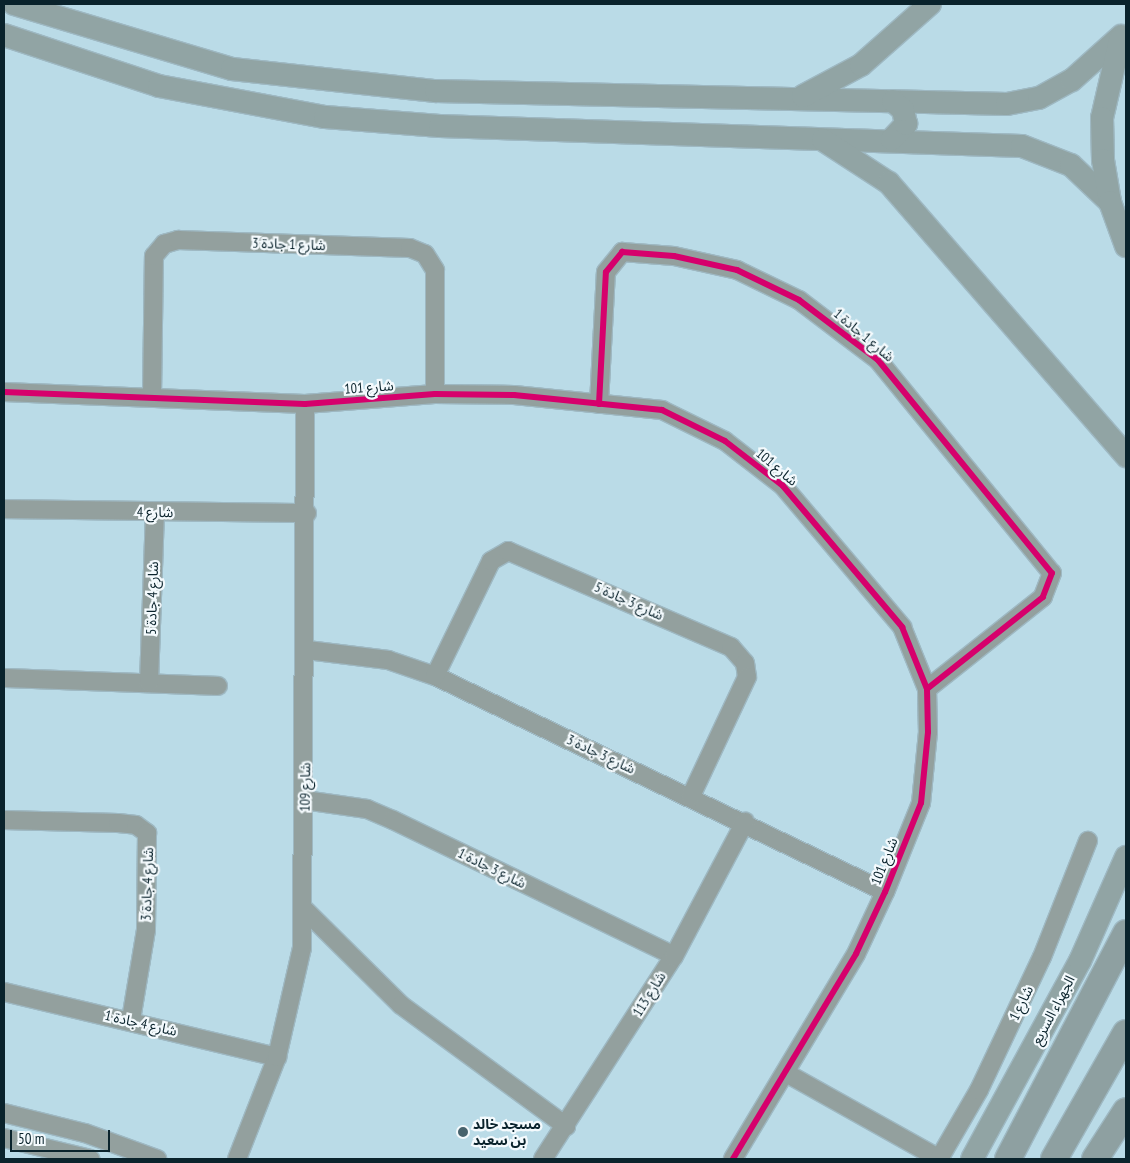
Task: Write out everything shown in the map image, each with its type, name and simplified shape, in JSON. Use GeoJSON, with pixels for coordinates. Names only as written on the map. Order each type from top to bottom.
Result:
{"type":"FeatureCollection","features":[{"type":"Feature","properties":{"kind":"highway"},"geometry":{"type":"LineString","coordinates":[[1008,1159],[1126,933]]}},
{"type":"Feature","properties":{"kind":"highway"},"geometry":{"type":"LineString","coordinates":[[1054,1159],[1126,1033]]}},
{"type":"Feature","properties":{"kind":"highway"},"geometry":{"type":"LineString","coordinates":[[1095,1159],[1126,1111]]}},
{"type":"Feature","properties":{"kind":"main road"},"geometry":{"type":"LineString","coordinates":[[14,4],[232,69],[353,85],[426,91],[1007,104],[1039,98],[1072,80],[1124,31]]}},
{"type":"Feature","properties":{"kind":"main road"},"geometry":{"type":"LineString","coordinates":[[795,99],[861,65],[930,4]]}},
{"type":"Feature","properties":{"kind":"main road"},"geometry":{"type":"LineString","coordinates":[[1124,31],[1102,118],[1103,160],[1110,202],[1126,246]]}},
{"type":"Feature","properties":{"kind":"main road"},"geometry":{"type":"LineString","coordinates":[[4,35],[159,86],[325,117],[440,126],[892,140],[1022,146],[1048,153],[1071,165],[1110,202]]}},
{"type":"Feature","properties":{"kind":"main road"},"geometry":{"type":"LineString","coordinates":[[892,140],[903,131],[906,117],[893,100]]}},
{"type":"Feature","properties":{"kind":"main road"},"geometry":{"type":"LineString","coordinates":[[820,138],[889,183],[1126,456]]}},
{"type":"Feature","properties":{"kind":"main road","name":"الجهراء السريع"},"geometry":{"type":"LineString","coordinates":[[972,1159],[1080,961],[1126,857]]}},
{"type":"Feature","properties":{"kind":"street","name":"شارع 1 جادة 3"},"geometry":{"type":"LineString","coordinates":[[152,396],[154,256],[164,244],[178,240],[418,250],[435,270],[435,394]]}},
{"type":"Feature","properties":{"kind":"street","name":"شارع 1 جادة 1"},"geometry":{"type":"LineString","coordinates":[[599,404],[606,272],[622,252],[674,256],[737,270],[799,300],[878,360],[1052,573],[1051,586],[1043,597],[927,689]]}},
{"type":"Feature","properties":{"kind":"street","name":"شارع 101"},"geometry":{"type":"LineString","coordinates":[[4,392],[152,396],[305,404],[435,394],[514,395],[662,410],[725,441],[784,486],[902,627],[927,689],[928,732],[921,803],[885,892],[856,954],[733,1159]]}},
{"type":"Feature","properties":{"kind":"street","name":"شارع 109"},"geometry":{"type":"LineString","coordinates":[[237,1159],[277,1057],[302,948],[307,650],[305,404]]}},
{"type":"Feature","properties":{"kind":"street","name":"شارع 4"},"geometry":{"type":"LineString","coordinates":[[4,509],[155,513],[307,513]]}},
{"type":"Feature","properties":{"kind":"street","name":"شارع 4 جادة 5"},"geometry":{"type":"LineString","coordinates":[[148,684],[155,513]]}},
{"type":"Feature","properties":{"kind":"street","name":"شارع 3 جادة 5"},"geometry":{"type":"LineString","coordinates":[[435,676],[492,561],[508,551],[731,647],[745,663],[747,677],[691,796]]}},
{"type":"Feature","properties":{"kind":"street","name":"شارع 3 جادة 3"},"geometry":{"type":"LineString","coordinates":[[307,650],[388,660],[435,676],[691,796],[885,892]]}},
{"type":"Feature","properties":{"kind":"street"},"geometry":{"type":"LineString","coordinates":[[4,678],[218,686]]}},
{"type":"Feature","properties":{"kind":"street","name":"شارع 3 جادة 1"},"geometry":{"type":"LineString","coordinates":[[304,800],[366,809],[394,820],[674,956]]}},
{"type":"Feature","properties":{"kind":"street","name":"شارع 4 جادة 3"},"geometry":{"type":"LineString","coordinates":[[4,820],[118,823],[136,825],[147,833],[146,930],[131,1020]]}},
{"type":"Feature","properties":{"kind":"street","name":"شارع 113"},"geometry":{"type":"LineString","coordinates":[[543,1159],[674,956],[745,822]]}},
{"type":"Feature","properties":{"kind":"street","name":"شارع 1"},"geometry":{"type":"LineString","coordinates":[[786,1073],[939,1159],[979,1090],[1042,958],[1088,840]]}},
{"type":"Feature","properties":{"kind":"street"},"geometry":{"type":"LineString","coordinates":[[304,910],[394,999],[566,1126]]}},
{"type":"Feature","properties":{"kind":"street","name":"شارع 4 جادة 1"},"geometry":{"type":"LineString","coordinates":[[4,992],[131,1020],[277,1057]]}},
{"type":"Feature","properties":{"kind":"street"},"geometry":{"type":"LineString","coordinates":[[4,1114],[114,1151],[150,1158]]}},
{"type":"Feature","properties":{"kind":"street"},"geometry":{"type":"LineString","coordinates":[[4,1138],[90,1159]]}},
{"type":"Feature","properties":{"kind":"cycle path"},"geometry":{"type":"LineString","coordinates":[[599,404],[606,272],[622,252],[674,256],[737,270],[799,300],[878,360],[1052,573],[1043,597],[927,689]]}},
{"type":"Feature","properties":{"kind":"cycle path"},"geometry":{"type":"LineString","coordinates":[[4,392],[305,404],[435,394],[514,395],[662,410],[725,441],[783,486],[902,627],[927,689],[928,732],[921,803],[885,892],[856,954],[733,1159]]}},
{"type":"Feature","properties":{"kind":"place","name":"مسجد خالد بن سعيد"},"geometry":{"type":"Point","coordinates":[463,1132]}}]}
